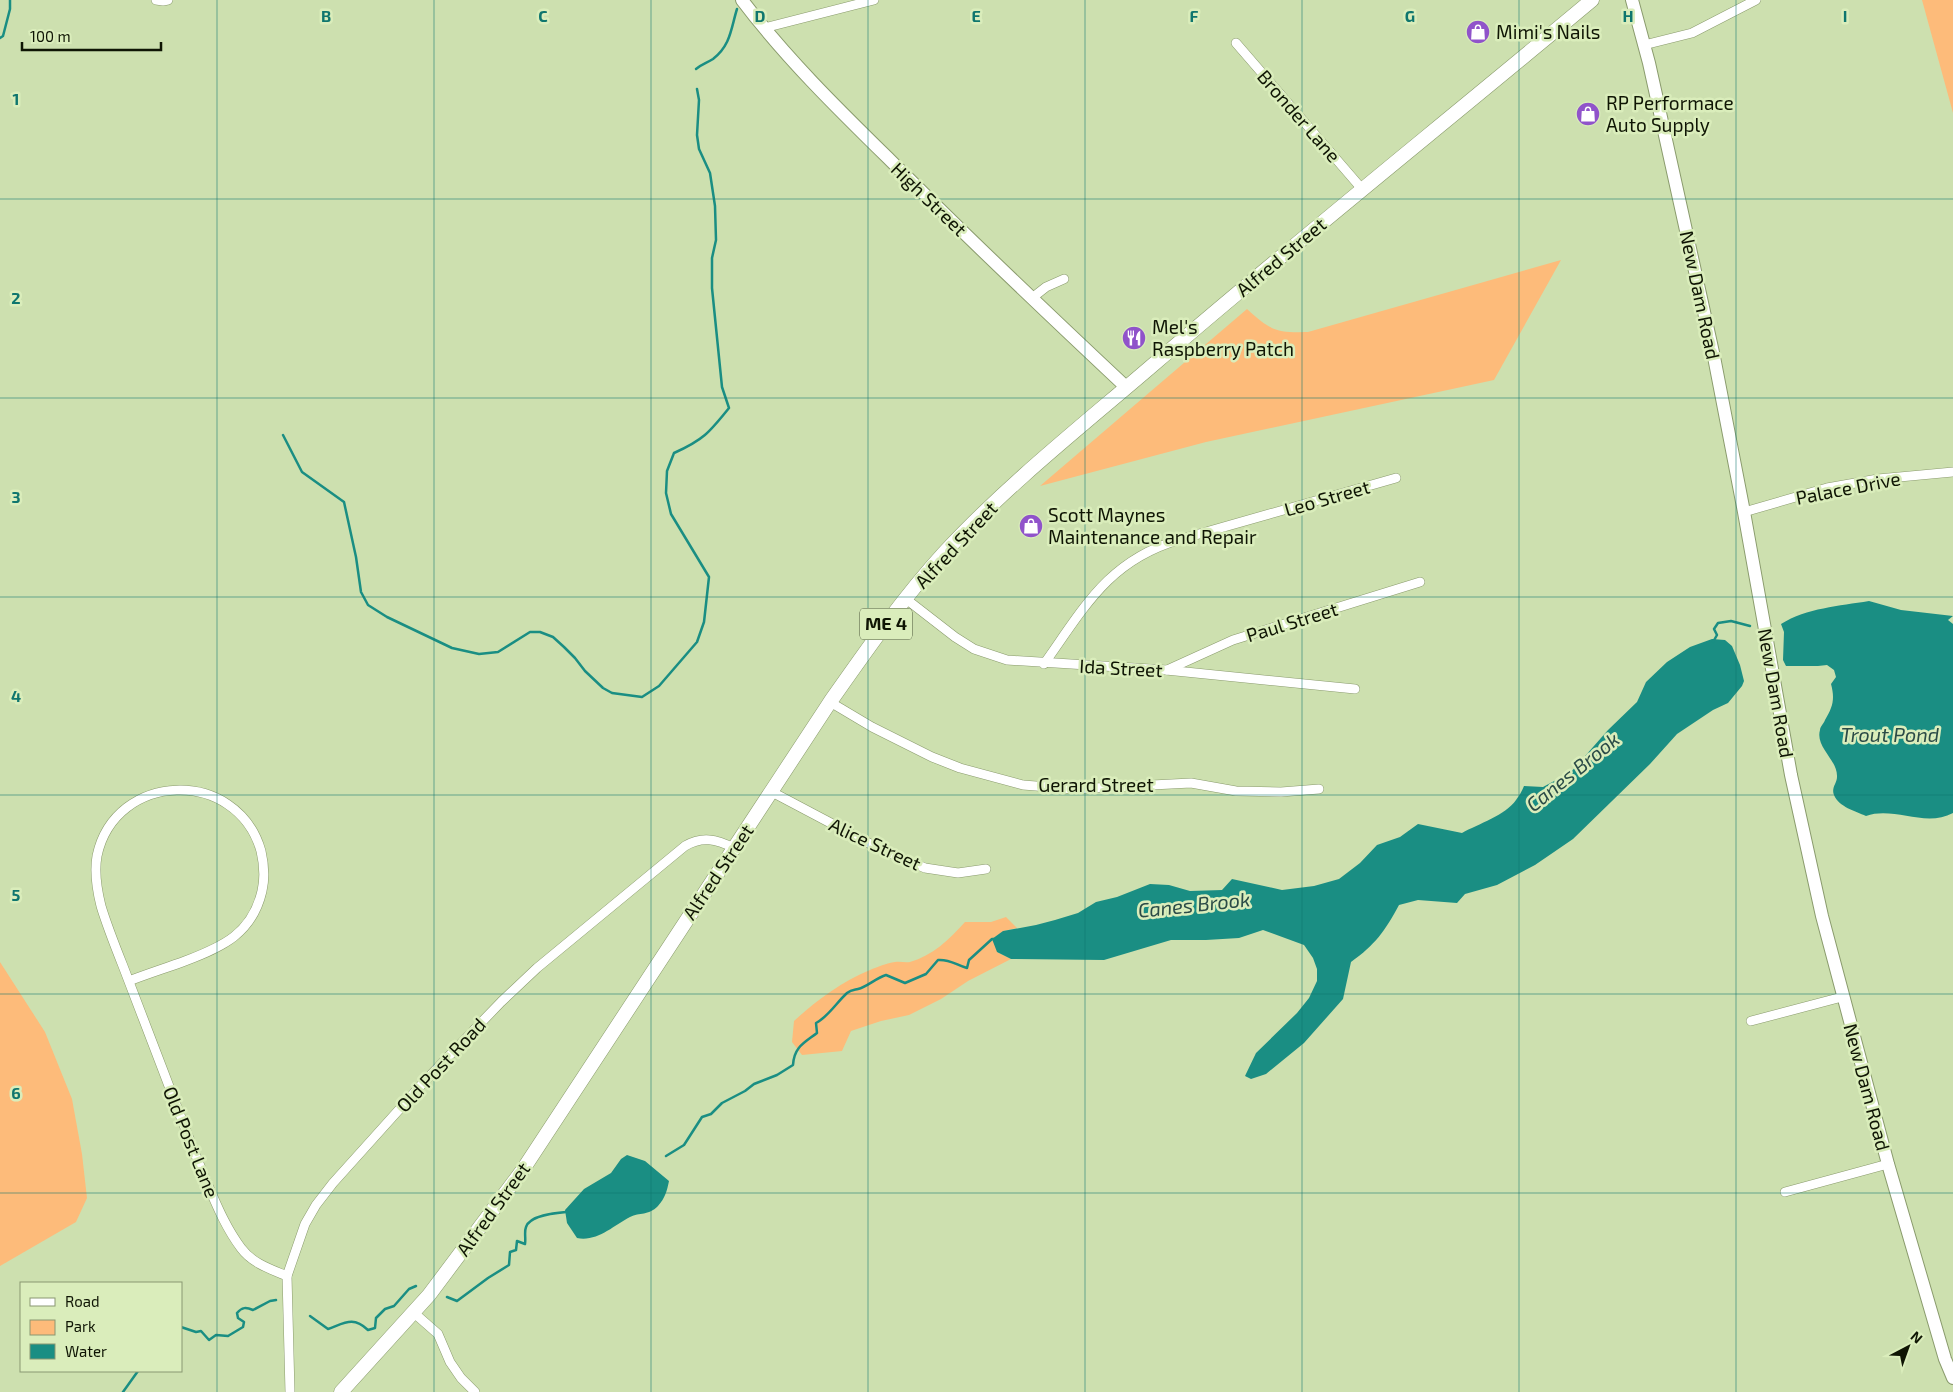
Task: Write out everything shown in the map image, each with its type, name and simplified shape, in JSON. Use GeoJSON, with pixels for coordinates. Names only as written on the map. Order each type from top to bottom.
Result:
{"type":"FeatureCollection","features":[{"type":"Feature","properties":{"kind":"main road","name":"Alfred Street"},"geometry":{"type":"LineString","coordinates":[[341,1392],[413,1312],[463,1251],[522,1171],[830,702],[906,599],[945,553],[998,500],[1126,387],[1362,189],[1592,0]]}},
{"type":"Feature","properties":{"kind":"street"},"geometry":{"type":"LineString","coordinates":[[156,0],[164,2],[168,0]]}},
{"type":"Feature","properties":{"kind":"street","name":"High Street"},"geometry":{"type":"LineString","coordinates":[[742,0],[764,28],[811,80],[860,130],[1126,387]]}},
{"type":"Feature","properties":{"kind":"street"},"geometry":{"type":"LineString","coordinates":[[764,28],[874,0]]}},
{"type":"Feature","properties":{"kind":"street","name":"New Dam Road"},"geometry":{"type":"LineString","coordinates":[[1632,0],[1714,357],[1791,775],[1822,916],[1842,997],[1888,1164],[1939,1340],[1953,1378]]}},
{"type":"Feature","properties":{"kind":"street"},"geometry":{"type":"LineString","coordinates":[[1644,46],[1692,34],[1756,0]]}},
{"type":"Feature","properties":{"kind":"street","name":"Bronder Lane"},"geometry":{"type":"LineString","coordinates":[[1236,43],[1362,189]]}},
{"type":"Feature","properties":{"kind":"street"},"geometry":{"type":"LineString","coordinates":[[1032,298],[1046,287],[1064,279]]}},
{"type":"Feature","properties":{"kind":"street","name":"Palace Drive"},"geometry":{"type":"LineString","coordinates":[[1744,512],[1827,488],[1878,479],[1953,472]]}},
{"type":"Feature","properties":{"kind":"street","name":"Leo Street"},"geometry":{"type":"LineString","coordinates":[[1044,664],[1092,596],[1123,566],[1147,552],[1178,540],[1396,478]]}},
{"type":"Feature","properties":{"kind":"street","name":"Paul Street"},"geometry":{"type":"LineString","coordinates":[[1166,670],[1233,640],[1420,582]]}},
{"type":"Feature","properties":{"kind":"street","name":"Ida Street"},"geometry":{"type":"LineString","coordinates":[[906,599],[955,638],[974,649],[1007,660],[1044,664],[1166,670],[1355,689]]}},
{"type":"Feature","properties":{"kind":"street","name":"Gerard Street"},"geometry":{"type":"LineString","coordinates":[[830,702],[872,727],[932,757],[960,768],[1023,785],[1074,789],[1191,783],[1236,791],[1281,792],[1319,789]]}},
{"type":"Feature","properties":{"kind":"street","name":"Old Post Lane"},"geometry":{"type":"LineString","coordinates":[[129,981],[224,944],[242,929],[256,910],[264,875],[261,852],[257,840],[245,820],[228,804],[218,798],[195,790],[180,789],[152,794],[133,804],[116,818],[101,843],[96,871],[97,885],[108,926],[129,981],[202,1172],[224,1222],[249,1256],[258,1263],[287,1276]]}},
{"type":"Feature","properties":{"kind":"street","name":"Alice Street"},"geometry":{"type":"LineString","coordinates":[[772,792],[876,847],[925,868],[958,873],[986,869]]}},
{"type":"Feature","properties":{"kind":"street","name":"Old Post Road"},"geometry":{"type":"LineString","coordinates":[[290,1392],[287,1276],[305,1224],[332,1183],[423,1083],[501,1002],[538,968],[685,846],[694,841],[705,839],[720,841],[734,848]]}},
{"type":"Feature","properties":{"kind":"street"},"geometry":{"type":"LineString","coordinates":[[1751,1021],[1842,997]]}},
{"type":"Feature","properties":{"kind":"street"},"geometry":{"type":"LineString","coordinates":[[1785,1192],[1888,1164]]}},
{"type":"Feature","properties":{"kind":"street"},"geometry":{"type":"LineString","coordinates":[[413,1312],[438,1334],[450,1362],[461,1378],[476,1392]]}},
{"type":"Feature","properties":{"kind":"green space"},"geometry":{"type":"Polygon","coordinates":[[[1922,0],[1953,0],[1953,113],[1922,0]]]}},
{"type":"Feature","properties":{"kind":"green space"},"geometry":{"type":"Polygon","coordinates":[[[1561,260],[1494,380],[1206,442],[1040,486],[1247,309],[1262,322],[1274,329],[1288,332],[1308,332],[1561,260]]]}},
{"type":"Feature","properties":{"kind":"green space"},"geometry":{"type":"Polygon","coordinates":[[[1006,917],[1017,928],[1003,931],[997,952],[1011,959],[909,1015],[881,1021],[851,1031],[842,1051],[802,1055],[792,1042],[794,1021],[821,999],[849,980],[885,964],[910,962],[926,956],[947,941],[965,922],[991,922],[1006,917]]]}},
{"type":"Feature","properties":{"kind":"green space"},"geometry":{"type":"Polygon","coordinates":[[[0,962],[45,1032],[72,1099],[82,1154],[87,1198],[76,1222],[0,1266],[0,962]]]}},
{"type":"Feature","properties":{"kind":"water","name":"Trout Pond"},"geometry":{"type":"Polygon","coordinates":[[[1869,601],[1901,610],[1953,616],[1948,620],[1953,624],[1953,813],[1932,818],[1887,813],[1866,816],[1840,803],[1834,795],[1833,792],[1837,779],[1836,771],[1823,748],[1819,736],[1832,703],[1831,684],[1836,677],[1834,670],[1827,665],[1786,666],[1783,660],[1784,632],[1781,624],[1812,611],[1869,601]]]}},
{"type":"Feature","properties":{"kind":"water"},"geometry":{"type":"Polygon","coordinates":[[[1712,639],[1725,640],[1732,646],[1744,681],[1728,703],[1713,710],[1677,734],[1650,764],[1573,839],[1535,865],[1497,885],[1465,894],[1457,903],[1418,900],[1399,905],[1379,937],[1367,950],[1351,962],[1343,999],[1304,1043],[1266,1074],[1251,1079],[1245,1076],[1256,1053],[1297,1013],[1309,998],[1317,981],[1317,969],[1313,958],[1304,945],[1263,930],[1239,938],[1171,940],[1104,960],[1011,959],[997,952],[992,939],[1003,931],[1036,925],[1078,913],[1096,902],[1117,897],[1150,884],[1169,885],[1190,891],[1222,890],[1232,879],[1282,890],[1314,886],[1339,879],[1360,863],[1377,845],[1400,837],[1418,824],[1462,833],[1506,810],[1516,800],[1524,786],[1543,787],[1571,772],[1608,730],[1637,702],[1646,682],[1667,662],[1690,647],[1712,639]]]}},
{"type":"Feature","properties":{"kind":"water"},"geometry":{"type":"Polygon","coordinates":[[[627,1155],[645,1161],[669,1181],[662,1200],[651,1211],[630,1217],[605,1232],[591,1238],[577,1238],[567,1223],[565,1210],[584,1189],[611,1173],[621,1159],[627,1155]]]}},
{"type":"Feature","properties":{"kind":"waterway"},"geometry":{"type":"LineString","coordinates":[[0,38],[3,36],[10,9],[10,0]]}},
{"type":"Feature","properties":{"kind":"waterway"},"geometry":{"type":"LineString","coordinates":[[696,69],[713,59],[724,48],[730,36],[737,9]]}},
{"type":"Feature","properties":{"kind":"waterway"},"geometry":{"type":"LineString","coordinates":[[283,435],[302,472],[344,502],[356,557],[361,592],[368,605],[387,617],[452,648],[479,654],[498,652],[530,632],[540,632],[553,637],[575,658],[585,671],[603,688],[612,693],[642,697],[659,686],[697,642],[704,622],[709,577],[671,514],[666,493],[667,471],[674,453],[705,435],[729,408],[722,387],[712,288],[712,258],[716,240],[715,206],[710,173],[699,149],[697,135],[699,100],[697,89]]}},
{"type":"Feature","properties":{"kind":"waterway","name":"Canes Brook"},"geometry":{"type":"LineString","coordinates":[[1713,642],[1717,635],[1714,629],[1718,623],[1731,621],[1750,626]]}},
{"type":"Feature","properties":{"kind":"waterway","name":"Canes Brook"},"geometry":{"type":"LineString","coordinates":[[666,1156],[684,1145],[702,1117],[711,1114],[722,1103],[754,1084],[777,1075],[793,1065],[795,1054],[804,1043],[817,1033],[816,1023],[848,992],[861,988],[886,975],[905,983],[926,974],[938,960],[950,961],[967,968],[969,960],[994,939]]}},
{"type":"Feature","properties":{"kind":"waterway","name":"Canes Brook"},"geometry":{"type":"LineString","coordinates":[[447,1297],[457,1301],[509,1265],[510,1252],[516,1250],[517,1241],[525,1244],[525,1231],[528,1223],[544,1215],[567,1212]]}},
{"type":"Feature","properties":{"kind":"waterway","name":"Canes Brook"},"geometry":{"type":"LineString","coordinates":[[310,1316],[328,1329],[353,1322],[368,1330],[375,1328],[376,1318],[385,1309],[394,1306],[409,1289],[416,1286]]}},
{"type":"Feature","properties":{"kind":"waterway","name":"Canes Brook"},"geometry":{"type":"LineString","coordinates":[[182,1327],[196,1332],[201,1331],[209,1340],[216,1335],[228,1336],[243,1327],[244,1322],[238,1318],[237,1313],[242,1309],[253,1310],[276,1300]]}},
{"type":"Feature","properties":{"kind":"waterway","name":"Canes Brook"},"geometry":{"type":"LineString","coordinates":[[123,1392],[137,1372]]}},
{"type":"Feature","properties":{"kind":"place","name":"Mimi's Nails"},"geometry":{"type":"Point","coordinates":[1478,32]}},
{"type":"Feature","properties":{"kind":"place","name":"RP Performace Auto Supply"},"geometry":{"type":"Point","coordinates":[1588,114]}},
{"type":"Feature","properties":{"kind":"place","name":"Mel's Raspberry Patch"},"geometry":{"type":"Point","coordinates":[1134,338]}},
{"type":"Feature","properties":{"kind":"place","name":"Scott Maynes Maintenance and Repair"},"geometry":{"type":"Point","coordinates":[1031,526]}}]}
